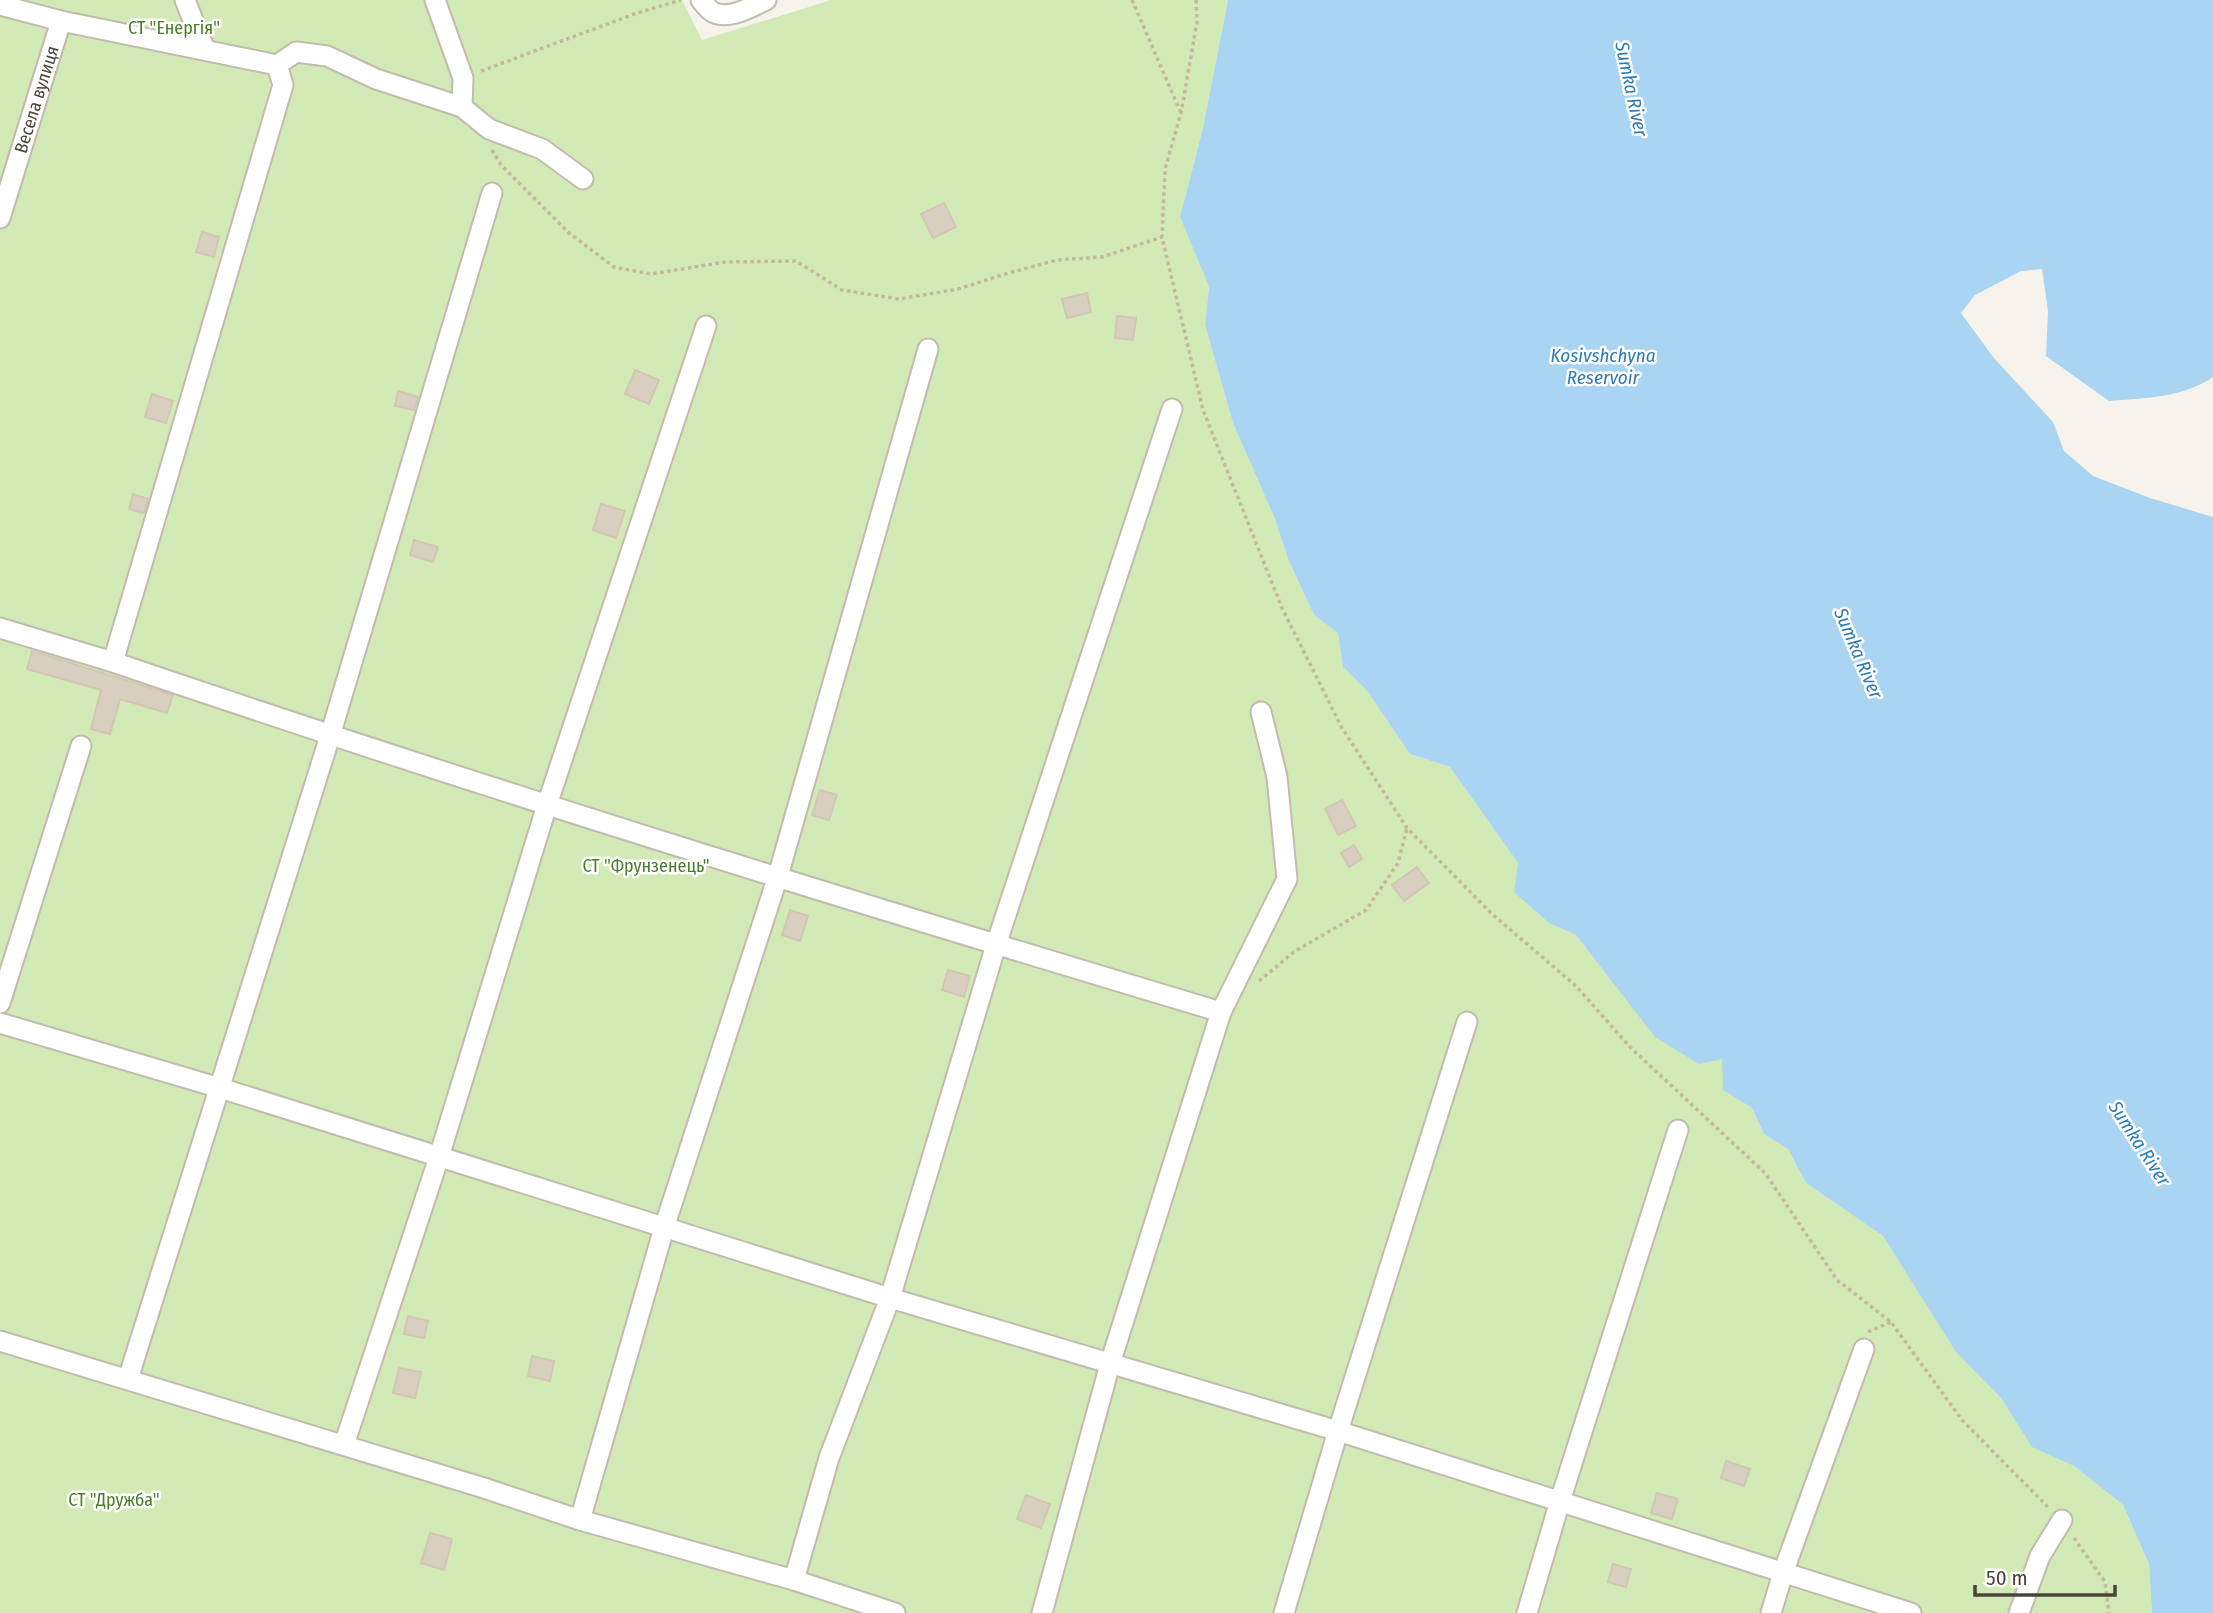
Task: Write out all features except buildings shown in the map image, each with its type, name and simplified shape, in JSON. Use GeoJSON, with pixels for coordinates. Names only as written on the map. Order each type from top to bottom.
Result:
{"type":"FeatureCollection","features":[{"type":"Feature","properties":{"kind":"street"},"geometry":{"type":"LineString","coordinates":[[185,0],[205,50]]}},
{"type":"Feature","properties":{"kind":"street"},"geometry":{"type":"LineString","coordinates":[[435,0],[463,78],[462,107]]}},
{"type":"Feature","properties":{"kind":"street"},"geometry":{"type":"LineString","coordinates":[[701,0],[709,10],[718,15],[736,12],[766,0]]}},
{"type":"Feature","properties":{"kind":"street"},"geometry":{"type":"LineString","coordinates":[[0,5],[61,21],[277,65],[296,52],[327,56],[376,79],[462,107],[489,129],[542,149],[583,179]]}},
{"type":"Feature","properties":{"kind":"street","name":"Весела вулиця"},"geometry":{"type":"LineString","coordinates":[[0,218],[61,21]]}},
{"type":"Feature","properties":{"kind":"street"},"geometry":{"type":"LineString","coordinates":[[113,662],[283,85],[277,65]]}},
{"type":"Feature","properties":{"kind":"street"},"geometry":{"type":"LineString","coordinates":[[128,1379],[330,736],[492,193]]}},
{"type":"Feature","properties":{"kind":"street"},"geometry":{"type":"LineString","coordinates":[[344,1445],[439,1157],[547,805],[706,326]]}},
{"type":"Feature","properties":{"kind":"street"},"geometry":{"type":"LineString","coordinates":[[580,1520],[664,1228],[778,876],[928,349]]}},
{"type":"Feature","properties":{"kind":"street"},"geometry":{"type":"LineString","coordinates":[[794,1580],[829,1458],[890,1298],[996,944],[1172,409]]}},
{"type":"Feature","properties":{"kind":"street"},"geometry":{"type":"LineString","coordinates":[[0,628],[113,662],[330,736],[547,805],[1221,1012]]}},
{"type":"Feature","properties":{"kind":"street"},"geometry":{"type":"LineString","coordinates":[[1042,1613],[1110,1364],[1221,1012],[1287,879],[1277,777],[1261,712]]}},
{"type":"Feature","properties":{"kind":"street"},"geometry":{"type":"LineString","coordinates":[[0,1003],[82,746]]}},
{"type":"Feature","properties":{"kind":"street"},"geometry":{"type":"LineString","coordinates":[[1284,1613],[1338,1431],[1467,1022]]}},
{"type":"Feature","properties":{"kind":"street"},"geometry":{"type":"LineString","coordinates":[[0,1023],[220,1088],[890,1298],[1338,1431],[1911,1613]]}},
{"type":"Feature","properties":{"kind":"street"},"geometry":{"type":"LineString","coordinates":[[1527,1613],[1678,1130]]}},
{"type":"Feature","properties":{"kind":"street"},"geometry":{"type":"LineString","coordinates":[[0,1341],[580,1520],[794,1580],[895,1613]]}},
{"type":"Feature","properties":{"kind":"street"},"geometry":{"type":"LineString","coordinates":[[1771,1613],[1864,1349]]}},
{"type":"Feature","properties":{"kind":"street"},"geometry":{"type":"LineString","coordinates":[[2020,1613],[2040,1556],[2062,1520]]}},
{"type":"Feature","properties":{"kind":"path"},"geometry":{"type":"LineString","coordinates":[[463,78],[636,13],[681,0]]}},
{"type":"Feature","properties":{"kind":"path"},"geometry":{"type":"LineString","coordinates":[[1132,0],[1181,113]]}},
{"type":"Feature","properties":{"kind":"path"},"geometry":{"type":"LineString","coordinates":[[1196,0],[1197,22],[1181,113],[1165,169],[1162,237],[1203,410],[1282,608],[1342,728],[1407,828],[1492,914],[1576,986],[1630,1047],[1765,1173],[1837,1280],[1891,1322],[1962,1420],[2062,1520],[2105,1582],[2109,1613]]}},
{"type":"Feature","properties":{"kind":"path"},"geometry":{"type":"LineString","coordinates":[[486,142],[501,164],[569,233],[614,267],[652,274],[725,262],[796,261],[842,290],[899,299],[958,289],[1058,260],[1102,257],[1162,237]]}},
{"type":"Feature","properties":{"kind":"path"},"geometry":{"type":"LineString","coordinates":[[1253,986],[1295,951],[1366,910],[1398,863],[1407,828]]}},
{"type":"Feature","properties":{"kind":"green space","name":"СТ \"Фрунзенець\""},"geometry":{"type":"Polygon","coordinates":[[[0,0],[682,0],[702,40],[831,0],[1228,0],[1203,128],[1180,217],[1209,287],[1205,325],[1233,423],[1275,519],[1288,559],[1314,615],[1338,633],[1343,667],[1368,692],[1410,754],[1450,767],[1518,863],[1549,923],[1576,935],[1656,1037],[1723,1059],[1723,1090],[1752,1108],[1764,1134],[1788,1149],[1806,1183],[1883,1236],[1956,1351],[2001,1398],[2032,1446],[2074,1466],[2123,1505],[2149,1564],[2152,1613],[0,1613],[0,0]]]}},
{"type":"Feature","properties":{"kind":"water","name":"Kosivshchyna Reservoir"},"geometry":{"type":"Polygon","coordinates":[[[1228,0],[2213,0],[2213,377],[2176,393],[2109,401],[2046,356],[2048,311],[2042,269],[2021,271],[1975,295],[1961,313],[1993,357],[2053,422],[2064,451],[2093,476],[2150,498],[2213,517],[2213,1613],[2152,1613],[2149,1564],[2123,1505],[2074,1466],[2032,1447],[2001,1398],[1956,1352],[1883,1236],[1806,1183],[1788,1149],[1764,1134],[1752,1108],[1723,1090],[1722,1059],[1699,1064],[1655,1037],[1576,935],[1549,923],[1514,892],[1518,863],[1450,767],[1410,754],[1368,692],[1343,667],[1338,633],[1314,615],[1288,559],[1275,519],[1233,423],[1205,325],[1209,287],[1180,217],[1203,128],[1228,0]]]}},
{"type":"Feature","properties":{"kind":"park label","name":"СТ \"Енергія\""},"geometry":{"type":"Point","coordinates":[174,28]}},
{"type":"Feature","properties":{"kind":"park label","name":"СТ \"Дружба\""},"geometry":{"type":"Point","coordinates":[114,1500]}},
{"type":"Feature","properties":{"kind":"water label","name":"Sumka River"},"geometry":{"type":"Point","coordinates":[1632,89]}},
{"type":"Feature","properties":{"kind":"water label","name":"Sumka River"},"geometry":{"type":"Point","coordinates":[1859,653]}},
{"type":"Feature","properties":{"kind":"water label","name":"Sumka River"},"geometry":{"type":"Point","coordinates":[2140,1143]}}]}
